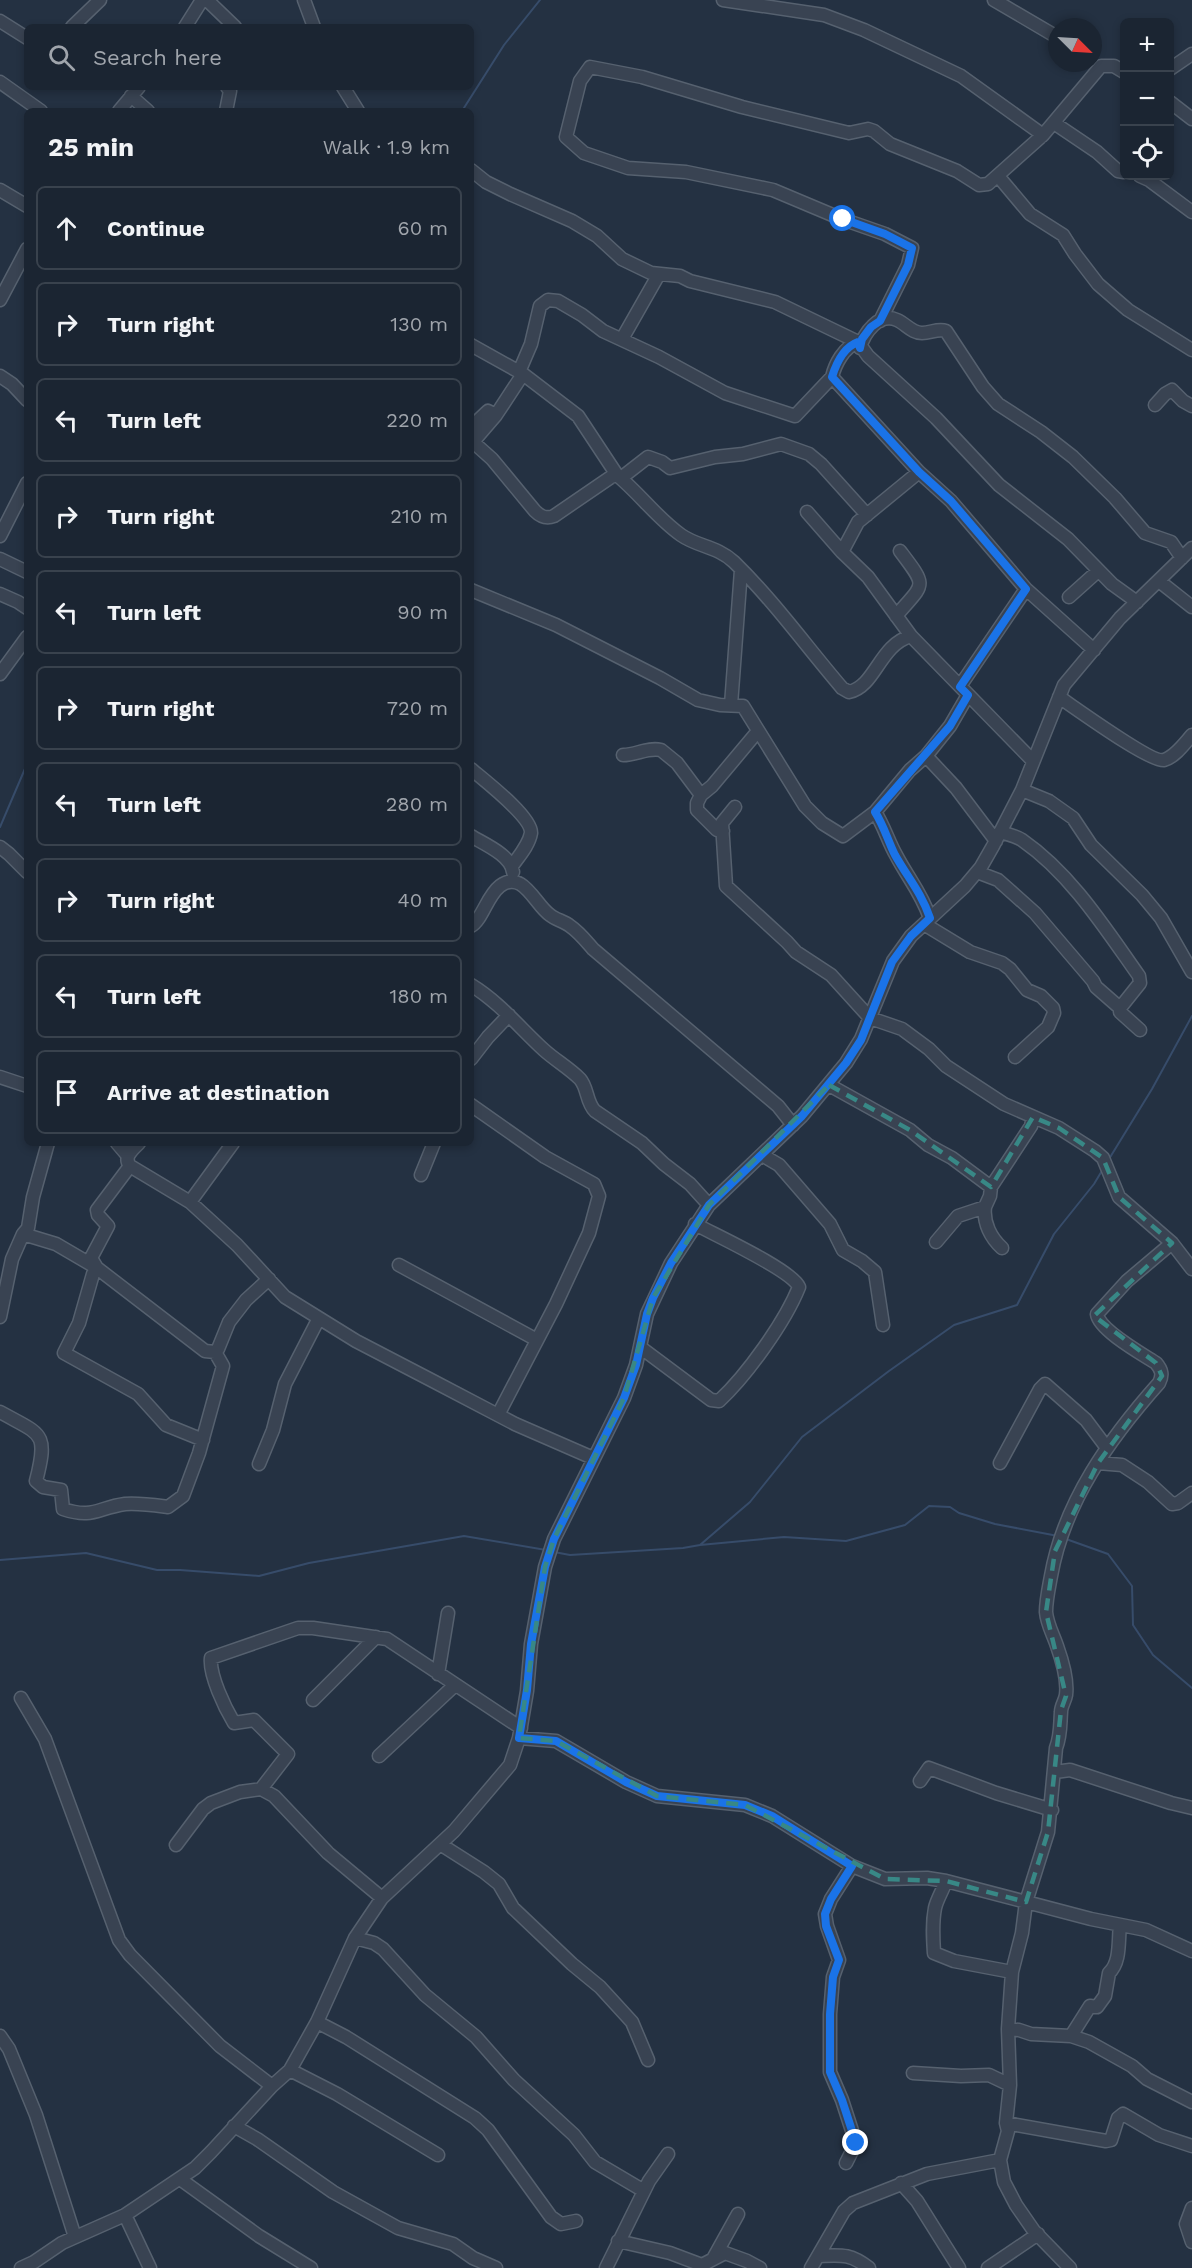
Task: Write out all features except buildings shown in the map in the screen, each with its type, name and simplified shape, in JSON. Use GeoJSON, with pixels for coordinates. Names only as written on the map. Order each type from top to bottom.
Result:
{"type":"FeatureCollection","features":[{"type":"Feature","properties":{"kind":"street"},"geometry":{"type":"LineString","coordinates":[[75,24],[100,0]]}},
{"type":"Feature","properties":{"kind":"street"},"geometry":{"type":"LineString","coordinates":[[187,24],[202,0]]}},
{"type":"Feature","properties":{"kind":"street"},"geometry":{"type":"LineString","coordinates":[[207,0],[232,24]]}},
{"type":"Feature","properties":{"kind":"street"},"geometry":{"type":"LineString","coordinates":[[304,0],[313,24]]}},
{"type":"Feature","properties":{"kind":"street"},"geometry":{"type":"LineString","coordinates":[[723,0],[824,15],[864,30],[961,76],[1043,135]]}},
{"type":"Feature","properties":{"kind":"street"},"geometry":{"type":"LineString","coordinates":[[994,0],[1048,32]]}},
{"type":"Feature","properties":{"kind":"street"},"geometry":{"type":"LineString","coordinates":[[0,21],[24,36]]}},
{"type":"Feature","properties":{"kind":"street"},"geometry":{"type":"LineString","coordinates":[[1174,66],[1192,54]]}},
{"type":"Feature","properties":{"kind":"street"},"geometry":{"type":"LineString","coordinates":[[1102,64],[1120,69]]}},
{"type":"Feature","properties":{"kind":"street"},"geometry":{"type":"LineString","coordinates":[[880,321],[908,265],[912,248],[885,234],[773,190],[686,172],[628,168],[584,153],[566,137],[580,81],[590,68],[642,77],[742,107],[849,133],[874,130],[890,144],[957,171],[979,185],[988,184],[1043,135],[1091,72]]}},
{"type":"Feature","properties":{"kind":"street"},"geometry":{"type":"LineString","coordinates":[[0,82],[37,108]]}},
{"type":"Feature","properties":{"kind":"street"},"geometry":{"type":"LineString","coordinates":[[227,108],[229,90]]}},
{"type":"Feature","properties":{"kind":"street"},"geometry":{"type":"LineString","coordinates":[[345,90],[356,108]]}},
{"type":"Feature","properties":{"kind":"street"},"geometry":{"type":"LineString","coordinates":[[122,108],[135,92],[146,108]]}},
{"type":"Feature","properties":{"kind":"street"},"geometry":{"type":"LineString","coordinates":[[1174,105],[1192,119]]}},
{"type":"Feature","properties":{"kind":"street"},"geometry":{"type":"LineString","coordinates":[[1054,123],[1097,152],[1120,171]]}},
{"type":"Feature","properties":{"kind":"street"},"geometry":{"type":"LineString","coordinates":[[474,172],[510,195],[573,221],[597,236],[622,259],[651,273],[680,276],[690,281],[775,302],[859,345],[936,418],[999,485],[1068,539],[1112,584],[1137,602]]}},
{"type":"Feature","properties":{"kind":"street"},"geometry":{"type":"LineString","coordinates":[[998,176],[1030,214],[1063,235],[1098,284],[1128,310],[1192,350]]}},
{"type":"Feature","properties":{"kind":"street"},"geometry":{"type":"LineString","coordinates":[[1149,180],[1192,212]]}},
{"type":"Feature","properties":{"kind":"street"},"geometry":{"type":"LineString","coordinates":[[0,190],[24,204]]}},
{"type":"Feature","properties":{"kind":"street"},"geometry":{"type":"LineString","coordinates":[[0,300],[24,255]]}},
{"type":"Feature","properties":{"kind":"street"},"geometry":{"type":"LineString","coordinates":[[622,339],[633,316],[659,274]]}},
{"type":"Feature","properties":{"kind":"street"},"geometry":{"type":"LineString","coordinates":[[474,441],[496,415],[521,373],[540,306],[548,300],[558,301],[603,331],[725,393],[795,416],[832,377],[834,368],[852,344],[859,345]]}},
{"type":"Feature","properties":{"kind":"street"},"geometry":{"type":"LineString","coordinates":[[859,345],[871,327],[890,318],[922,333],[941,329],[945,331],[983,387],[998,404],[1041,432],[1073,457],[1145,533],[1171,542],[1182,558]]}},
{"type":"Feature","properties":{"kind":"street"},"geometry":{"type":"LineString","coordinates":[[474,347],[521,373],[578,416],[619,477],[665,523],[685,537],[716,549],[733,561],[786,618],[805,646],[842,688],[849,692],[862,686],[894,644],[911,636]]}},
{"type":"Feature","properties":{"kind":"street"},"geometry":{"type":"LineString","coordinates":[[0,376],[12,384],[24,397]]}},
{"type":"Feature","properties":{"kind":"street"},"geometry":{"type":"LineString","coordinates":[[832,377],[919,472],[951,501],[1026,589],[1094,650]]}},
{"type":"Feature","properties":{"kind":"street"},"geometry":{"type":"LineString","coordinates":[[1155,405],[1172,390],[1192,406]]}},
{"type":"Feature","properties":{"kind":"street"},"geometry":{"type":"LineString","coordinates":[[474,424],[488,411],[496,415]]}},
{"type":"Feature","properties":{"kind":"street"},"geometry":{"type":"LineString","coordinates":[[474,445],[492,459],[535,512],[548,518],[610,477],[619,477],[648,457],[670,468],[781,444],[809,454],[821,464],[867,515]]}},
{"type":"Feature","properties":{"kind":"street"},"geometry":{"type":"LineString","coordinates":[[842,552],[858,522],[919,472]]}},
{"type":"Feature","properties":{"kind":"street"},"geometry":{"type":"LineString","coordinates":[[0,536],[24,489]]}},
{"type":"Feature","properties":{"kind":"street"},"geometry":{"type":"LineString","coordinates":[[807,512],[842,552],[868,577],[911,636],[1033,761]]}},
{"type":"Feature","properties":{"kind":"street"},"geometry":{"type":"LineString","coordinates":[[21,2268],[62,2243],[125,2215],[195,2168],[290,2070],[317,2022],[355,1938],[381,1898],[454,1831],[510,1765],[520,1733],[531,1644],[545,1567],[554,1539],[624,1398],[636,1365],[647,1314],[671,1263],[709,1205],[793,1125],[846,1063],[861,1040],[892,962],[911,936],[977,872],[998,836],[1022,790],[1064,685],[1120,618],[1192,548]]}},
{"type":"Feature","properties":{"kind":"street"},"geometry":{"type":"LineString","coordinates":[[896,616],[921,584],[920,578],[900,551]]}},
{"type":"Feature","properties":{"kind":"street"},"geometry":{"type":"LineString","coordinates":[[0,559],[24,571]]}},
{"type":"Feature","properties":{"kind":"street"},"geometry":{"type":"LineString","coordinates":[[731,705],[741,570]]}},
{"type":"Feature","properties":{"kind":"street"},"geometry":{"type":"LineString","coordinates":[[1069,597],[1098,571]]}},
{"type":"Feature","properties":{"kind":"street"},"geometry":{"type":"LineString","coordinates":[[1159,581],[1192,607]]}},
{"type":"Feature","properties":{"kind":"street"},"geometry":{"type":"LineString","coordinates":[[474,591],[556,625],[698,700],[743,706],[805,806],[822,823],[843,836],[875,812],[950,726],[964,691],[1026,589]]}},
{"type":"Feature","properties":{"kind":"street"},"geometry":{"type":"LineString","coordinates":[[0,594],[24,606]]}},
{"type":"Feature","properties":{"kind":"street"},"geometry":{"type":"LineString","coordinates":[[0,674],[24,641]]}},
{"type":"Feature","properties":{"kind":"street"},"geometry":{"type":"LineString","coordinates":[[1059,697],[1132,747],[1158,760],[1165,760],[1173,755],[1192,735]]}},
{"type":"Feature","properties":{"kind":"street"},"geometry":{"type":"LineString","coordinates":[[723,831],[717,830],[697,810],[697,803],[701,795],[712,786],[758,731]]}},
{"type":"Feature","properties":{"kind":"street"},"geometry":{"type":"LineString","coordinates":[[623,755],[634,755],[645,750],[662,750],[677,763],[701,795]]}},
{"type":"Feature","properties":{"kind":"street"},"geometry":{"type":"LineString","coordinates":[[926,756],[998,836],[1020,839],[1079,893],[1139,976],[1140,983],[1120,1008]]}},
{"type":"Feature","properties":{"kind":"street"},"geometry":{"type":"LineString","coordinates":[[474,772],[523,816],[530,826],[530,837],[512,866]]}},
{"type":"Feature","properties":{"kind":"street"},"geometry":{"type":"LineString","coordinates":[[1022,790],[1049,801],[1073,818],[1091,845],[1142,895],[1161,918],[1192,972]]}},
{"type":"Feature","properties":{"kind":"street"},"geometry":{"type":"LineString","coordinates":[[735,807],[722,821],[726,886],[795,952],[831,975],[870,1018],[902,1029],[929,1049],[946,1066],[1004,1104],[1077,1138],[1099,1154],[1119,1197],[1172,1244],[1192,1269]]}},
{"type":"Feature","properties":{"kind":"street"},"geometry":{"type":"LineString","coordinates":[[875,812],[883,824],[895,854],[922,896],[927,921],[970,952],[1002,963],[1027,990],[1041,996],[1053,1008],[1054,1013],[1048,1027],[1015,1057]]}},
{"type":"Feature","properties":{"kind":"street"},"geometry":{"type":"LineString","coordinates":[[474,838],[507,859],[512,866],[514,882]]}},
{"type":"Feature","properties":{"kind":"street"},"geometry":{"type":"LineString","coordinates":[[0,847],[24,869]]}},
{"type":"Feature","properties":{"kind":"street"},"geometry":{"type":"LineString","coordinates":[[977,872],[998,880],[1035,913],[1096,987],[1140,1030]]}},
{"type":"Feature","properties":{"kind":"street"},"geometry":{"type":"LineString","coordinates":[[476,912],[502,885],[514,882],[523,885],[550,916],[572,927],[593,949],[778,1106],[793,1125]]}},
{"type":"Feature","properties":{"kind":"street"},"geometry":{"type":"LineString","coordinates":[[474,987],[509,1015],[544,1050],[580,1079],[590,1105],[595,1111],[642,1143],[690,1184],[709,1205]]}},
{"type":"Feature","properties":{"kind":"street"},"geometry":{"type":"LineString","coordinates":[[474,1055],[509,1015]]}},
{"type":"Feature","properties":{"kind":"street"},"geometry":{"type":"LineString","coordinates":[[0,1077],[24,1085]]}},
{"type":"Feature","properties":{"kind":"street"},"geometry":{"type":"LineString","coordinates":[[829,1085],[910,1130],[928,1145],[952,1158],[991,1187]]}},
{"type":"Feature","properties":{"kind":"street"},"geometry":{"type":"LineString","coordinates":[[474,1106],[545,1157],[594,1184],[598,1196],[590,1233],[498,1415]]}},
{"type":"Feature","properties":{"kind":"street"},"geometry":{"type":"LineString","coordinates":[[1002,1248],[991,1238],[984,1213],[989,1207],[991,1187],[1031,1126],[1033,1117]]}},
{"type":"Feature","properties":{"kind":"street"},"geometry":{"type":"LineString","coordinates":[[0,1317],[12,1259],[28,1228],[33,1197],[47,1146]]}},
{"type":"Feature","properties":{"kind":"street"},"geometry":{"type":"LineString","coordinates":[[119,1146],[129,1161],[190,1202],[237,1245],[285,1297],[356,1341],[498,1415],[593,1458]]}},
{"type":"Feature","properties":{"kind":"street"},"geometry":{"type":"LineString","coordinates":[[97,1268],[91,1258],[108,1226],[98,1215],[97,1210],[137,1146]]}},
{"type":"Feature","properties":{"kind":"street"},"geometry":{"type":"LineString","coordinates":[[190,1202],[231,1146]]}},
{"type":"Feature","properties":{"kind":"street"},"geometry":{"type":"LineString","coordinates":[[421,1175],[433,1146]]}},
{"type":"Feature","properties":{"kind":"street"},"geometry":{"type":"LineString","coordinates":[[762,1155],[778,1165],[830,1224],[843,1250],[875,1272],[883,1325]]}},
{"type":"Feature","properties":{"kind":"street"},"geometry":{"type":"LineString","coordinates":[[936,1242],[957,1217],[989,1207]]}},
{"type":"Feature","properties":{"kind":"street"},"geometry":{"type":"LineString","coordinates":[[640,1347],[711,1400],[719,1401],[764,1345],[795,1296],[799,1287],[797,1281],[695,1224]]}},
{"type":"Feature","properties":{"kind":"street"},"geometry":{"type":"LineString","coordinates":[[23,1234],[56,1244],[97,1268],[205,1351],[215,1352]]}},
{"type":"Feature","properties":{"kind":"street"},"geometry":{"type":"LineString","coordinates":[[1070,2268],[1038,2234],[1016,2205],[1004,2182],[1000,2160],[1008,2131],[1006,2123],[1010,2085],[1008,2029],[1012,1972],[1022,1933],[1026,1902],[1048,1833],[1052,1810],[1056,1748],[1060,1736],[1060,1710],[1066,1696],[1058,1647],[1048,1624],[1046,1612],[1055,1551],[1078,1498],[1107,1448],[1159,1383],[1162,1372],[1156,1363],[1122,1341],[1098,1320],[1097,1314],[1126,1281],[1172,1244]]}},
{"type":"Feature","properties":{"kind":"street"},"geometry":{"type":"LineString","coordinates":[[399,1265],[537,1340]]}},
{"type":"Feature","properties":{"kind":"street"},"geometry":{"type":"LineString","coordinates":[[97,1268],[79,1323],[64,1353],[138,1394],[165,1425],[203,1440]]}},
{"type":"Feature","properties":{"kind":"street"},"geometry":{"type":"LineString","coordinates":[[215,1352],[229,1322],[246,1300],[269,1279]]}},
{"type":"Feature","properties":{"kind":"street"},"geometry":{"type":"LineString","coordinates":[[259,1464],[273,1430],[285,1384],[319,1318]]}},
{"type":"Feature","properties":{"kind":"street"},"geometry":{"type":"LineString","coordinates":[[0,1412],[36,1432],[40,1438],[40,1463],[36,1481],[43,1487],[61,1490],[62,1507],[79,1514],[89,1514],[122,1505],[146,1503],[168,1507],[183,1496],[203,1440],[224,1366],[215,1352]]}},
{"type":"Feature","properties":{"kind":"street"},"geometry":{"type":"LineString","coordinates":[[1000,1463],[1040,1389],[1045,1384],[1086,1420],[1107,1448]]}},
{"type":"Feature","properties":{"kind":"street"},"geometry":{"type":"LineString","coordinates":[[1098,1463],[1122,1465],[1148,1482],[1172,1504],[1178,1503],[1192,1493]]}},
{"type":"Feature","properties":{"kind":"street"},"geometry":{"type":"LineString","coordinates":[[438,1674],[448,1613]]}},
{"type":"Feature","properties":{"kind":"street"},"geometry":{"type":"LineString","coordinates":[[261,1789],[288,1754],[254,1720],[234,1723],[222,1702],[210,1665],[211,1658],[298,1628],[376,1637],[396,1644],[520,1733],[556,1741],[626,1782],[657,1796],[745,1805],[772,1816],[852,1866],[885,1879],[927,1878],[945,1881],[1120,1926],[1146,1930],[1192,1951]]}},
{"type":"Feature","properties":{"kind":"street"},"geometry":{"type":"LineString","coordinates":[[313,1700],[376,1637]]}},
{"type":"Feature","properties":{"kind":"street"},"geometry":{"type":"LineString","coordinates":[[379,1756],[455,1685]]}},
{"type":"Feature","properties":{"kind":"street"},"geometry":{"type":"LineString","coordinates":[[21,1698],[45,1739],[119,1940],[130,1955],[220,2046],[272,2086]]}},
{"type":"Feature","properties":{"kind":"street"},"geometry":{"type":"LineString","coordinates":[[920,1781],[929,1768],[987,1790],[1052,1810]]}},
{"type":"Feature","properties":{"kind":"street"},"geometry":{"type":"LineString","coordinates":[[1055,1772],[1070,1770],[1192,1808]]}},
{"type":"Feature","properties":{"kind":"street"},"geometry":{"type":"LineString","coordinates":[[176,1845],[203,1809],[211,1803],[240,1792],[261,1789],[274,1796],[328,1853],[381,1898]]}},
{"type":"Feature","properties":{"kind":"street"},"geometry":{"type":"LineString","coordinates":[[440,1844],[499,1884],[513,1908],[600,1987],[632,2022],[648,2060]]}},
{"type":"Feature","properties":{"kind":"street"},"geometry":{"type":"LineString","coordinates":[[846,2163],[856,2143],[830,2072],[830,2014],[833,1977],[839,1960],[826,1926],[825,1914],[831,1899],[852,1866]]}},
{"type":"Feature","properties":{"kind":"street"},"geometry":{"type":"LineString","coordinates":[[945,1881],[943,1892],[935,1906],[932,1935],[935,1954],[987,1969],[1012,1972]]}},
{"type":"Feature","properties":{"kind":"street"},"geometry":{"type":"LineString","coordinates":[[1071,2036],[1090,2006],[1097,2007],[1105,1996],[1109,1973],[1117,1960],[1120,1926]]}},
{"type":"Feature","properties":{"kind":"street"},"geometry":{"type":"LineString","coordinates":[[355,1938],[374,1943],[383,1949],[425,1995],[476,2037],[514,2080],[574,2135],[595,2162],[644,2191]]}},
{"type":"Feature","properties":{"kind":"street"},"geometry":{"type":"LineString","coordinates":[[317,2022],[346,2037],[475,2118],[488,2130],[551,2217],[561,2224],[576,2222]]}},
{"type":"Feature","properties":{"kind":"street"},"geometry":{"type":"LineString","coordinates":[[1008,2029],[1032,2034],[1071,2036],[1098,2047],[1132,2066],[1147,2079],[1192,2102]]}},
{"type":"Feature","properties":{"kind":"street"},"geometry":{"type":"LineString","coordinates":[[0,2036],[9,2049],[36,2115],[75,2237]]}},
{"type":"Feature","properties":{"kind":"street"},"geometry":{"type":"LineString","coordinates":[[290,2070],[337,2094],[438,2155]]}},
{"type":"Feature","properties":{"kind":"street"},"geometry":{"type":"LineString","coordinates":[[914,2073],[989,2075],[1010,2085]]}},
{"type":"Feature","properties":{"kind":"street"},"geometry":{"type":"LineString","coordinates":[[1006,2123],[1106,2141],[1111,2140],[1118,2118],[1123,2114],[1159,2135],[1192,2146]]}},
{"type":"Feature","properties":{"kind":"street"},"geometry":{"type":"LineString","coordinates":[[234,2126],[257,2139],[333,2192],[398,2229],[453,2244],[473,2258],[495,2268]]}},
{"type":"Feature","properties":{"kind":"street"},"geometry":{"type":"LineString","coordinates":[[606,2268],[654,2172],[669,2154]]}},
{"type":"Feature","properties":{"kind":"street"},"geometry":{"type":"LineString","coordinates":[[811,2268],[844,2211],[853,2203],[927,2174],[1000,2160]]}},
{"type":"Feature","properties":{"kind":"street"},"geometry":{"type":"LineString","coordinates":[[180,2179],[259,2235],[311,2268]]}},
{"type":"Feature","properties":{"kind":"street"},"geometry":{"type":"LineString","coordinates":[[901,2183],[917,2201],[958,2268]]}},
{"type":"Feature","properties":{"kind":"street"},"geometry":{"type":"LineString","coordinates":[[1192,2208],[1186,2224],[1192,2242]]}},
{"type":"Feature","properties":{"kind":"street"},"geometry":{"type":"LineString","coordinates":[[711,2264],[738,2214]]}},
{"type":"Feature","properties":{"kind":"street"},"geometry":{"type":"LineString","coordinates":[[125,2215],[150,2268]]}},
{"type":"Feature","properties":{"kind":"street"},"geometry":{"type":"LineString","coordinates":[[988,2268],[1038,2234]]}},
{"type":"Feature","properties":{"kind":"street"},"geometry":{"type":"LineString","coordinates":[[618,2241],[670,2253],[702,2265],[711,2264],[725,2253],[760,2268]]}},
{"type":"Feature","properties":{"kind":"street"},"geometry":{"type":"LineString","coordinates":[[818,2256],[852,2257],[869,2268]]}},
{"type":"Feature","properties":{"kind":"highlighted area"},"geometry":{"type":"Polygon","coordinates":[[[829,1085],[910,1130],[991,1187],[1033,1117],[1059,1128],[1103,1158],[1119,1197],[1172,1243],[1094,1316],[1156,1363],[1162,1376],[1098,1463],[1055,1551],[1046,1612],[1066,1696],[1061,1710],[1048,1832],[1026,1902],[946,1881],[885,1879],[745,1805],[657,1796],[556,1741],[519,1738],[545,1567],[554,1539],[624,1398],[653,1298],[709,1205],[829,1085]]]}},
{"type":"Feature","properties":{"kind":"waterway"},"geometry":{"type":"LineString","coordinates":[[464,108],[504,45],[540,0]]}},
{"type":"Feature","properties":{"kind":"waterway"},"geometry":{"type":"LineString","coordinates":[[0,827],[24,771]]}},
{"type":"Feature","properties":{"kind":"waterway"},"geometry":{"type":"LineString","coordinates":[[1109,1159],[1152,1089],[1192,1016]]}},
{"type":"Feature","properties":{"kind":"waterway"},"geometry":{"type":"LineString","coordinates":[[554,1552],[570,1555],[700,1545],[750,1502],[802,1437],[889,1371],[954,1325],[1017,1305],[1054,1234],[1094,1184],[1103,1169]]}},
{"type":"Feature","properties":{"kind":"waterway"},"geometry":{"type":"LineString","coordinates":[[700,1545],[784,1537],[846,1541],[905,1525],[929,1506],[950,1507],[959,1513],[995,1524],[1058,1536]]}},
{"type":"Feature","properties":{"kind":"waterway"},"geometry":{"type":"LineString","coordinates":[[0,1560],[86,1553],[157,1570],[259,1576],[309,1563],[464,1536],[546,1550]]}},
{"type":"Feature","properties":{"kind":"waterway"},"geometry":{"type":"LineString","coordinates":[[1066,1539],[1108,1554],[1132,1586],[1133,1625],[1153,1655],[1192,1688]]}},
{"type":"Feature","properties":{"kind":"route"},"geometry":{"type":"LineString","coordinates":[[843,219],[885,234],[912,248],[908,265],[880,321],[871,327],[862,339],[860,348],[858,342],[852,344],[834,368],[832,377],[919,472],[951,501],[1026,589],[960,687],[968,695],[950,726],[875,812],[883,824],[895,854],[922,896],[930,918],[911,936],[892,962],[861,1040],[846,1063],[802,1116],[709,1205],[671,1263],[653,1298],[647,1314],[636,1365],[624,1398],[554,1539],[545,1567],[531,1644],[527,1690],[519,1738],[556,1741],[626,1782],[657,1796],[745,1805],[772,1816],[852,1866],[843,1877],[825,1914],[826,1926],[839,1960],[833,1977],[830,2014],[830,2072],[856,2143]]}}]}
